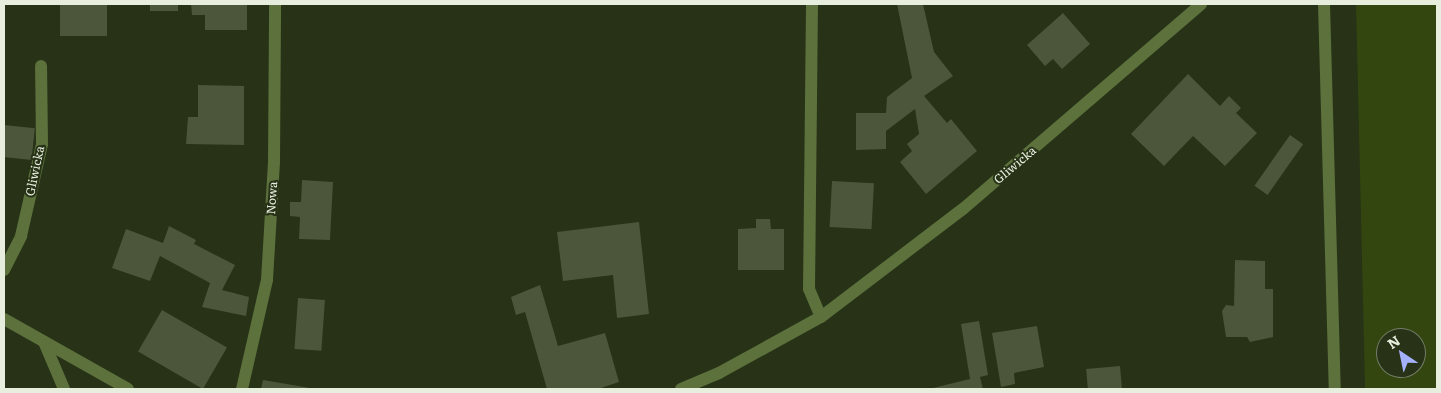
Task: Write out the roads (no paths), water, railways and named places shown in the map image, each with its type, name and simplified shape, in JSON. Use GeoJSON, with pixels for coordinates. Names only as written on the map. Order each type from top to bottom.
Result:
{"type":"FeatureCollection","features":[{"type":"Feature","properties":{"kind":"street","name":"Nowa"},"geometry":{"type":"LineString","coordinates":[[242,389],[266,280],[274,162],[276,4]]}},
{"type":"Feature","properties":{"kind":"street"},"geometry":{"type":"LineString","coordinates":[[812,4],[809,289],[821,317]]}},
{"type":"Feature","properties":{"kind":"street","name":"Gliwicka"},"geometry":{"type":"LineString","coordinates":[[681,389],[719,373],[821,317],[963,210],[1200,4]]}},
{"type":"Feature","properties":{"kind":"street"},"geometry":{"type":"LineString","coordinates":[[1324,4],[1335,389]]}},
{"type":"Feature","properties":{"kind":"street","name":"Gliwicka"},"geometry":{"type":"LineString","coordinates":[[4,270],[21,236],[42,144],[40,66]]}},
{"type":"Feature","properties":{"kind":"street"},"geometry":{"type":"LineString","coordinates":[[4,319],[128,389]]}},
{"type":"Feature","properties":{"kind":"street"},"geometry":{"type":"LineString","coordinates":[[44,342],[64,389]]}}]}
